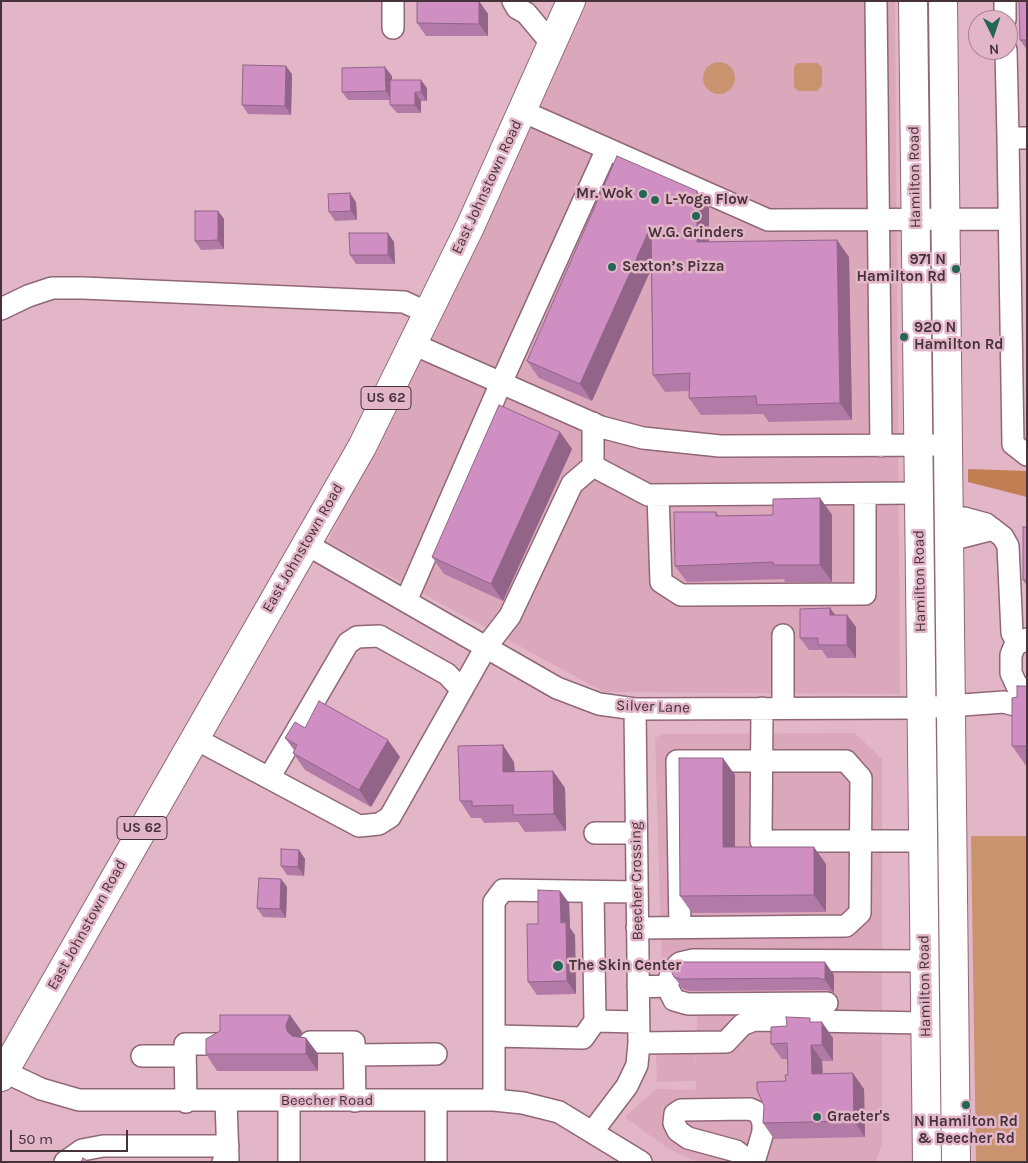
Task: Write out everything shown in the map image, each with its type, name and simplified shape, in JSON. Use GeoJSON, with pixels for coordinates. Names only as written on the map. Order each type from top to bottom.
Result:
{"type":"FeatureCollection","features":[{"type":"Feature","properties":{"kind":"main road","name":"Hamilton Road"},"geometry":{"type":"LineString","coordinates":[[913,1],[927,1162]]}},
{"type":"Feature","properties":{"kind":"main road","name":"Hamilton Road"},"geometry":{"type":"LineString","coordinates":[[943,1],[956,1162]]}},
{"type":"Feature","properties":{"kind":"main road","name":"East Johnstown Road"},"geometry":{"type":"LineString","coordinates":[[2,1073],[362,447],[470,228],[569,6]]}},
{"type":"Feature","properties":{"kind":"street"},"geometry":{"type":"LineString","coordinates":[[393,1],[394,28]]}},
{"type":"Feature","properties":{"kind":"street"},"geometry":{"type":"LineString","coordinates":[[876,1],[880,220],[880,446]]}},
{"type":"Feature","properties":{"kind":"street"},"geometry":{"type":"LineString","coordinates":[[520,7],[569,6]]}},
{"type":"Feature","properties":{"kind":"street"},"geometry":{"type":"LineString","coordinates":[[520,7],[552,44]]}},
{"type":"Feature","properties":{"kind":"street"},"geometry":{"type":"LineString","coordinates":[[1007,60],[1017,149],[1009,220],[1018,280],[1019,335],[1014,444],[1027,455]]}},
{"type":"Feature","properties":{"kind":"street"},"geometry":{"type":"LineString","coordinates":[[522,111],[768,220],[1009,220]]}},
{"type":"Feature","properties":{"kind":"street"},"geometry":{"type":"LineString","coordinates":[[406,601],[501,382],[607,149]]}},
{"type":"Feature","properties":{"kind":"street"},"geometry":{"type":"LineString","coordinates":[[1,310],[28,296],[52,288],[83,288],[404,302],[428,312]]}},
{"type":"Feature","properties":{"kind":"street"},"geometry":{"type":"LineString","coordinates":[[413,344],[593,423],[643,438],[720,446],[949,445]]}},
{"type":"Feature","properties":{"kind":"street"},"geometry":{"type":"LineString","coordinates":[[194,738],[359,826],[379,824],[390,817],[486,647],[510,616],[572,484],[593,466],[593,423]]}},
{"type":"Feature","properties":{"kind":"street"},"geometry":{"type":"LineString","coordinates":[[593,466],[648,495],[919,493]]}},
{"type":"Feature","properties":{"kind":"street"},"geometry":{"type":"LineString","coordinates":[[658,495],[661,582],[681,595],[701,595],[865,594],[864,494]]}},
{"type":"Feature","properties":{"kind":"street"},"geometry":{"type":"LineString","coordinates":[[950,530],[993,530],[1003,537],[1008,546],[1012,633],[1022,641],[1011,655],[1011,673],[1023,696],[1007,714],[1000,717],[968,718],[951,707]]}},
{"type":"Feature","properties":{"kind":"street","name":"Silver Lane"},"geometry":{"type":"LineString","coordinates":[[306,544],[556,688],[599,704],[635,709],[951,707]]}},
{"type":"Feature","properties":{"kind":"street"},"geometry":{"type":"LineString","coordinates":[[783,635],[773,708],[762,760],[761,842],[923,841]]}},
{"type":"Feature","properties":{"kind":"street"},"geometry":{"type":"LineString","coordinates":[[269,778],[348,643],[357,637],[379,636],[447,674],[462,690]]}},
{"type":"Feature","properties":{"kind":"street","name":"Beecher Crossing"},"geometry":{"type":"LineString","coordinates":[[593,1131],[626,1086],[637,1065],[635,709]]}},
{"type":"Feature","properties":{"kind":"street"},"geometry":{"type":"LineString","coordinates":[[637,928],[680,928],[846,926],[860,912],[861,778],[846,761],[677,761],[680,928]]}},
{"type":"Feature","properties":{"kind":"street"},"geometry":{"type":"LineString","coordinates":[[595,833],[636,833]]}},
{"type":"Feature","properties":{"kind":"street"},"geometry":{"type":"LineString","coordinates":[[494,1100],[494,902],[503,890],[637,892]]}},
{"type":"Feature","properties":{"kind":"street"},"geometry":{"type":"LineString","coordinates":[[495,1036],[583,1038],[595,1021],[593,892]]}},
{"type":"Feature","properties":{"kind":"street"},"geometry":{"type":"LineString","coordinates":[[827,1003],[688,1004],[674,1000],[667,986],[672,970],[680,963],[693,960],[924,961]]}},
{"type":"Feature","properties":{"kind":"street"},"geometry":{"type":"LineString","coordinates":[[638,987],[667,986]]}},
{"type":"Feature","properties":{"kind":"street"},"geometry":{"type":"LineString","coordinates":[[595,1021],[638,1032],[726,1042],[742,1025],[754,1020],[925,1023]]}},
{"type":"Feature","properties":{"kind":"street"},"geometry":{"type":"LineString","coordinates":[[310,1042],[354,1042],[355,1100]]}},
{"type":"Feature","properties":{"kind":"street"},"geometry":{"type":"LineString","coordinates":[[186,1102],[185,1044],[217,1044]]}},
{"type":"Feature","properties":{"kind":"street"},"geometry":{"type":"LineString","coordinates":[[354,1056],[436,1054]]}},
{"type":"Feature","properties":{"kind":"street"},"geometry":{"type":"LineString","coordinates":[[142,1056],[185,1056]]}},
{"type":"Feature","properties":{"kind":"street","name":"Beecher Road"},"geometry":{"type":"LineString","coordinates":[[2,1073],[58,1095],[79,1100],[186,1102],[494,1100],[523,1103],[559,1112],[641,1162]]}},
{"type":"Feature","properties":{"kind":"street"},"geometry":{"type":"LineString","coordinates":[[65,1162],[82,1150],[103,1146],[227,1157],[226,1101]]}},
{"type":"Feature","properties":{"kind":"street"},"geometry":{"type":"LineString","coordinates":[[289,1101],[289,1162]]}},
{"type":"Feature","properties":{"kind":"street"},"geometry":{"type":"LineString","coordinates":[[436,1101],[436,1162]]}},
{"type":"Feature","properties":{"kind":"shaded area"},"geometry":{"type":"Polygon","coordinates":[[[580,1],[895,1],[900,694],[604,692],[328,542],[580,1]]]}},
{"type":"Feature","properties":{"kind":"shaded area"},"geometry":{"type":"Polygon","coordinates":[[[719,62],[730,67],[735,78],[730,89],[719,94],[708,89],[703,78],[708,67],[719,62]]]}},
{"type":"Feature","properties":{"kind":"shaded area"},"geometry":{"type":"Polygon","coordinates":[[[797,63],[817,63],[822,67],[822,86],[817,91],[798,91],[794,87],[794,67],[797,63]]]}},
{"type":"Feature","properties":{"kind":"shaded area"},"geometry":{"type":"Polygon","coordinates":[[[968,469],[1027,471],[1027,497],[968,482],[968,469]]]}},
{"type":"Feature","properties":{"kind":"shaded area"},"geometry":{"type":"Polygon","coordinates":[[[855,733],[882,759],[882,1145],[875,1162],[698,1162],[667,1148],[625,1117],[656,1089],[696,1090],[696,1081],[657,1082],[656,1055],[695,1054],[696,1063],[697,1013],[663,1006],[655,738],[664,734],[855,733]]]}},
{"type":"Feature","properties":{"kind":"shaded area"},"geometry":{"type":"Polygon","coordinates":[[[971,836],[1027,836],[1027,1162],[976,1162],[971,836]]]}},
{"type":"Feature","properties":{"kind":"building"},"geometry":{"type":"Polygon","coordinates":[[[417,1],[479,1],[479,24],[417,23],[417,1]]]}},
{"type":"Feature","properties":{"kind":"building"},"geometry":{"type":"Polygon","coordinates":[[[1019,1],[1027,1],[1027,40],[1020,40],[1019,1]]]}},
{"type":"Feature","properties":{"kind":"building"},"geometry":{"type":"Polygon","coordinates":[[[243,65],[286,66],[285,106],[242,105],[243,65]]]}},
{"type":"Feature","properties":{"kind":"building"},"geometry":{"type":"Polygon","coordinates":[[[385,67],[386,91],[342,92],[342,68],[385,67]]]}},
{"type":"Feature","properties":{"kind":"building"},"geometry":{"type":"Polygon","coordinates":[[[390,80],[421,80],[421,92],[415,92],[415,105],[390,105],[390,80]]]}},
{"type":"Feature","properties":{"kind":"building"},"geometry":{"type":"Polygon","coordinates":[[[617,156],[697,191],[697,242],[837,240],[840,403],[757,405],[756,396],[689,398],[690,373],[653,375],[651,226],[580,384],[527,361],[617,156]]]}},
{"type":"Feature","properties":{"kind":"building"},"geometry":{"type":"Polygon","coordinates":[[[350,193],[351,211],[329,212],[328,194],[350,193]]]}},
{"type":"Feature","properties":{"kind":"building"},"geometry":{"type":"Polygon","coordinates":[[[195,211],[218,211],[218,240],[195,241],[195,211]]]}},
{"type":"Feature","properties":{"kind":"building"},"geometry":{"type":"Polygon","coordinates":[[[349,233],[388,233],[388,255],[350,255],[349,233]]]}},
{"type":"Feature","properties":{"kind":"building"},"geometry":{"type":"Polygon","coordinates":[[[499,405],[560,432],[491,584],[432,557],[499,405]]]}},
{"type":"Feature","properties":{"kind":"building"},"geometry":{"type":"Polygon","coordinates":[[[820,498],[820,565],[774,565],[773,562],[675,566],[674,512],[716,512],[716,516],[773,515],[773,499],[820,498]]]}},
{"type":"Feature","properties":{"kind":"building"},"geometry":{"type":"Polygon","coordinates":[[[1023,527],[1027,527],[1027,580],[1023,580],[1023,527]]]}},
{"type":"Feature","properties":{"kind":"building"},"geometry":{"type":"Polygon","coordinates":[[[830,608],[830,615],[847,615],[847,645],[818,645],[818,638],[800,638],[800,609],[830,608]]]}},
{"type":"Feature","properties":{"kind":"building"},"geometry":{"type":"Polygon","coordinates":[[[1017,686],[1027,686],[1027,746],[1012,746],[1012,698],[1017,697],[1017,686]]]}},
{"type":"Feature","properties":{"kind":"building"},"geometry":{"type":"Polygon","coordinates":[[[319,701],[388,740],[359,790],[293,753],[297,745],[285,738],[295,722],[305,728],[319,701]]]}},
{"type":"Feature","properties":{"kind":"building"},"geometry":{"type":"Polygon","coordinates":[[[503,745],[503,772],[553,771],[554,814],[513,815],[513,805],[472,806],[472,801],[460,801],[458,746],[503,745]]]}},
{"type":"Feature","properties":{"kind":"building"},"geometry":{"type":"Polygon","coordinates":[[[679,758],[723,758],[723,847],[814,847],[814,895],[680,896],[679,758]]]}},
{"type":"Feature","properties":{"kind":"building"},"geometry":{"type":"Polygon","coordinates":[[[281,849],[299,850],[298,867],[281,866],[281,849]]]}},
{"type":"Feature","properties":{"kind":"building"},"geometry":{"type":"Polygon","coordinates":[[[259,878],[281,879],[280,909],[257,908],[259,878]]]}},
{"type":"Feature","properties":{"kind":"building"},"geometry":{"type":"Polygon","coordinates":[[[538,890],[560,891],[561,923],[566,922],[567,981],[528,982],[527,924],[538,924],[538,890]]]}},
{"type":"Feature","properties":{"kind":"building"},"geometry":{"type":"Polygon","coordinates":[[[677,962],[825,962],[825,980],[818,978],[681,979],[674,977],[672,973],[677,962]]]}},
{"type":"Feature","properties":{"kind":"building"},"geometry":{"type":"Polygon","coordinates":[[[220,1015],[290,1015],[286,1025],[287,1031],[292,1036],[306,1038],[306,1054],[206,1054],[206,1039],[220,1031],[220,1015]]]}},
{"type":"Feature","properties":{"kind":"building"},"geometry":{"type":"Polygon","coordinates":[[[786,1017],[810,1018],[810,1022],[822,1022],[822,1045],[811,1045],[812,1074],[853,1073],[854,1121],[763,1123],[764,1106],[757,1090],[757,1082],[786,1081],[785,1075],[788,1075],[787,1043],[771,1044],[771,1027],[787,1026],[786,1017]]]}},
{"type":"Feature","properties":{"kind":"building"},"geometry":{"type":"Polygon","coordinates":[[[83,1158],[89,1162],[81,1162],[83,1158]]]}},
{"type":"Feature","properties":{"kind":"place","name":"Mr. Wok"},"geometry":{"type":"Point","coordinates":[643,194]}},
{"type":"Feature","properties":{"kind":"place","name":"L-Yoga Flow"},"geometry":{"type":"Point","coordinates":[655,200]}},
{"type":"Feature","properties":{"kind":"place","name":"W.G. Grinders"},"geometry":{"type":"Point","coordinates":[696,216]}},
{"type":"Feature","properties":{"kind":"place","name":"Sexton’s Pizza"},"geometry":{"type":"Point","coordinates":[612,267]}},
{"type":"Feature","properties":{"kind":"place","name":"971 N Hamilton Rd"},"geometry":{"type":"Point","coordinates":[956,269]}},
{"type":"Feature","properties":{"kind":"place","name":"920 N Hamilton Rd"},"geometry":{"type":"Point","coordinates":[904,337]}},
{"type":"Feature","properties":{"kind":"place","name":"The Skin Center"},"geometry":{"type":"Point","coordinates":[558,966]}},
{"type":"Feature","properties":{"kind":"place","name":"N Hamilton Rd & Beecher Rd"},"geometry":{"type":"Point","coordinates":[966,1105]}},
{"type":"Feature","properties":{"kind":"place","name":"Graeter's"},"geometry":{"type":"Point","coordinates":[817,1117]}}]}
